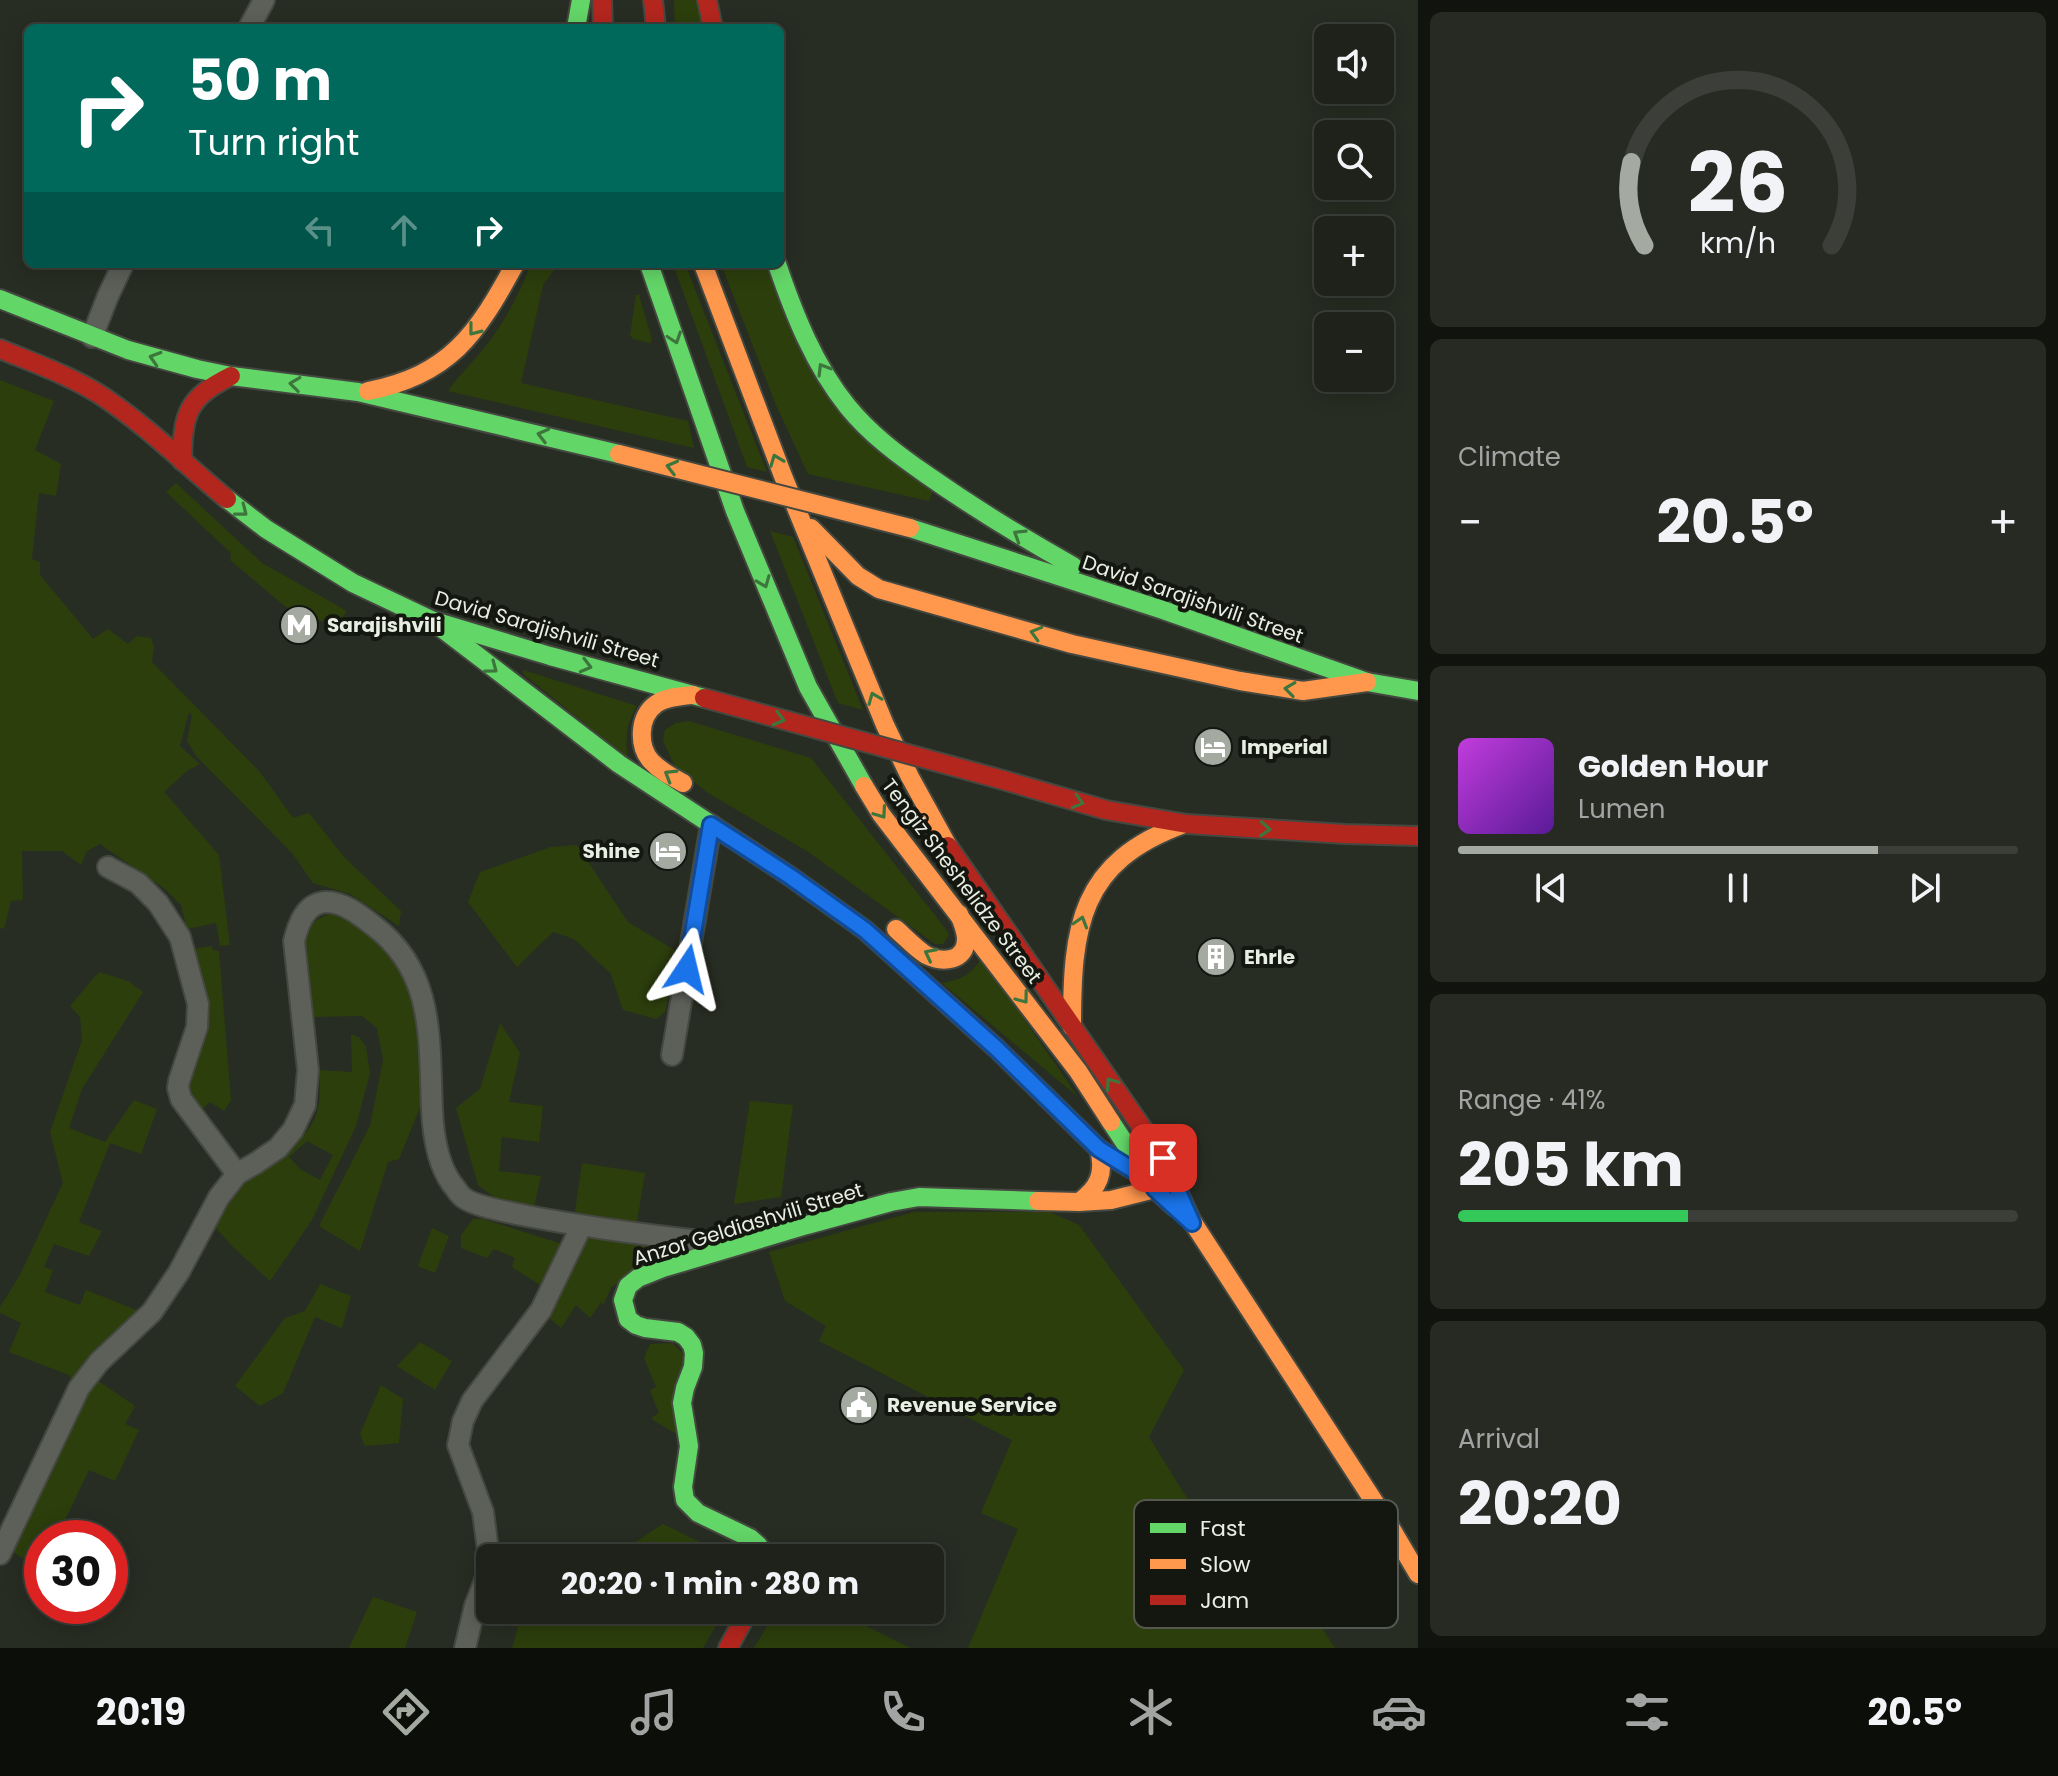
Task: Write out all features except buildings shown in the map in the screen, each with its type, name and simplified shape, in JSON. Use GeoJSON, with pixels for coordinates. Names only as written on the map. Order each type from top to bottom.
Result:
{"type":"FeatureCollection","features":[{"type":"Feature","properties":{"kind":"main road"},"geometry":{"type":"LineString","coordinates":[[577,24],[581,0]]}},
{"type":"Feature","properties":{"kind":"main road"},"geometry":{"type":"LineString","coordinates":[[602,0],[603,24]]}},
{"type":"Feature","properties":{"kind":"main road"},"geometry":{"type":"LineString","coordinates":[[653,0],[656,24]]}},
{"type":"Feature","properties":{"kind":"main road"},"geometry":{"type":"LineString","coordinates":[[707,0],[712,24]]}},
{"type":"Feature","properties":{"kind":"main road"},"geometry":{"type":"LineString","coordinates":[[0,299],[92,337],[165,361],[231,376],[358,392],[386,389],[408,382],[456,352],[494,303],[513,268]]}},
{"type":"Feature","properties":{"kind":"main road","name":"Tengiz Sheshelidze Street"},"geometry":{"type":"LineString","coordinates":[[650,268],[735,511],[808,687],[852,768],[881,814],[1078,1071],[1152,1184],[1192,1223]]}},
{"type":"Feature","properties":{"kind":"main road","name":"Tengiz Sheshelidze Street"},"geometry":{"type":"LineString","coordinates":[[705,268],[797,512],[885,725],[917,790],[955,858],[1163,1158],[1192,1223],[1373,1500]]}},
{"type":"Feature","properties":{"kind":"main road"},"geometry":{"type":"LineString","coordinates":[[778,268],[812,351],[837,393],[864,424],[893,450],[967,502],[1135,601]]}},
{"type":"Feature","properties":{"kind":"main road","name":"David Sarajishvili Street"},"geometry":{"type":"LineString","coordinates":[[0,349],[99,394],[126,413],[229,501],[288,544],[353,583],[431,620],[550,656],[1106,810],[1187,824]]}},
{"type":"Feature","properties":{"kind":"main road"},"geometry":{"type":"LineString","coordinates":[[182,461],[183,423],[187,411],[204,390],[231,376]]}},
{"type":"Feature","properties":{"kind":"main road","name":"David Sarajishvili Street"},"geometry":{"type":"LineString","coordinates":[[358,392],[910,528],[1135,601],[1367,682],[1418,691]]}},
{"type":"Feature","properties":{"kind":"main road"},"geometry":{"type":"LineString","coordinates":[[797,512],[858,576],[879,589],[1072,644],[1240,681],[1303,691],[1367,682]]}},
{"type":"Feature","properties":{"kind":"main road"},"geometry":{"type":"LineString","coordinates":[[431,620],[619,764],[791,877],[865,930],[996,1048],[1099,1149],[1152,1184]]}},
{"type":"Feature","properties":{"kind":"main road"},"geometry":{"type":"LineString","coordinates":[[693,789],[651,761],[642,742],[642,731],[644,720],[655,705],[675,697],[699,696]]}},
{"type":"Feature","properties":{"kind":"main road"},"geometry":{"type":"LineString","coordinates":[[1072,1027],[1075,950],[1085,910],[1116,862],[1147,838],[1187,824],[1416,837]]}},
{"type":"Feature","properties":{"kind":"main road"},"geometry":{"type":"LineString","coordinates":[[879,914],[923,953],[941,961],[950,961],[963,953],[965,946],[966,937],[959,914]]}},
{"type":"Feature","properties":{"kind":"main road"},"geometry":{"type":"LineString","coordinates":[[1079,1202],[1098,1185],[1103,1175],[1104,1164],[1099,1149]]}},
{"type":"Feature","properties":{"kind":"main road","name":"Anzor Geldiashvili Street"},"geometry":{"type":"LineString","coordinates":[[757,1544],[691,1509],[684,1499],[689,1446],[682,1404],[695,1355],[686,1335],[677,1331],[647,1330],[636,1326],[628,1318],[624,1298],[627,1287],[636,1278],[860,1211],[919,1197],[1079,1202],[1111,1200],[1152,1184]]}},
{"type":"Feature","properties":{"kind":"main road","name":"Tengiz Sheshelidze Street"},"geometry":{"type":"LineString","coordinates":[[1398,1540],[1418,1574]]}},
{"type":"Feature","properties":{"kind":"main road"},"geometry":{"type":"LineString","coordinates":[[728,1648],[741,1624]]}},
{"type":"Feature","properties":{"kind":"street"},"geometry":{"type":"LineString","coordinates":[[251,24],[264,0]]}},
{"type":"Feature","properties":{"kind":"street"},"geometry":{"type":"LineString","coordinates":[[92,337],[121,268]]}},
{"type":"Feature","properties":{"kind":"street"},"geometry":{"type":"LineString","coordinates":[[672,1055],[711,825]]}},
{"type":"Feature","properties":{"kind":"street"},"geometry":{"type":"LineString","coordinates":[[108,867],[138,883],[158,903],[180,937],[198,1004],[197,1027],[178,1088],[181,1099],[237,1174]]}},
{"type":"Feature","properties":{"kind":"street"},"geometry":{"type":"LineString","coordinates":[[0,1554],[79,1388],[99,1362],[152,1312],[179,1272],[219,1197],[237,1174],[278,1148],[293,1130],[305,1105],[308,1070],[294,941],[299,921],[317,904],[338,904],[355,912],[385,934],[404,955],[420,986],[429,1021],[433,1128],[443,1171],[464,1199],[499,1210],[581,1227],[709,1242],[753,1242]]}},
{"type":"Feature","properties":{"kind":"street"},"geometry":{"type":"LineString","coordinates":[[465,1648],[475,1606],[486,1578],[488,1550],[483,1512],[458,1445],[463,1421],[472,1401],[541,1310],[581,1227]]}},
{"type":"Feature","properties":{"kind":"green space"},"geometry":{"type":"Polygon","coordinates":[[[674,0],[702,0],[706,24],[675,24],[674,0]]]}},
{"type":"Feature","properties":{"kind":"green space"},"geometry":{"type":"Polygon","coordinates":[[[529,268],[555,268],[543,285],[521,383],[688,421],[694,448],[448,391],[499,328],[529,268]]]}},
{"type":"Feature","properties":{"kind":"green space"},"geometry":{"type":"Polygon","coordinates":[[[674,268],[687,268],[767,472],[747,467],[674,268]]]}},
{"type":"Feature","properties":{"kind":"green space"},"geometry":{"type":"Polygon","coordinates":[[[723,268],[770,268],[790,323],[934,488],[929,501],[808,474],[776,405],[723,268]]]}},
{"type":"Feature","properties":{"kind":"green space"},"geometry":{"type":"Polygon","coordinates":[[[636,295],[639,295],[652,340],[650,343],[633,339],[630,335],[636,295]]]}},
{"type":"Feature","properties":{"kind":"green space"},"geometry":{"type":"Polygon","coordinates":[[[0,380],[54,401],[35,450],[61,464],[56,496],[39,493],[32,559],[40,562],[40,575],[93,639],[108,629],[128,644],[137,636],[151,638],[154,647],[152,662],[260,772],[293,818],[309,813],[345,858],[401,911],[399,926],[350,894],[313,883],[292,853],[197,757],[187,741],[192,716],[189,712],[180,746],[200,764],[187,771],[164,792],[219,855],[230,945],[220,946],[216,923],[187,929],[181,905],[165,889],[100,844],[87,851],[81,865],[62,851],[22,851],[23,900],[11,901],[4,929],[0,928],[0,380]]]}},
{"type":"Feature","properties":{"kind":"green space"},"geometry":{"type":"Polygon","coordinates":[[[176,483],[262,563],[347,611],[336,627],[286,607],[230,560],[231,553],[166,492],[176,483]]]}},
{"type":"Feature","properties":{"kind":"green space"},"geometry":{"type":"Polygon","coordinates":[[[770,531],[793,537],[863,710],[838,703],[770,531]]]}},
{"type":"Feature","properties":{"kind":"green space"},"geometry":{"type":"Polygon","coordinates":[[[523,670],[637,706],[627,731],[628,758],[523,674],[523,670]]]}},
{"type":"Feature","properties":{"kind":"green space"},"geometry":{"type":"Polygon","coordinates":[[[689,721],[811,758],[945,928],[949,935],[943,944],[935,944],[807,851],[708,793],[675,767],[663,741],[665,730],[676,723],[689,721]]]}},
{"type":"Feature","properties":{"kind":"green space"},"geometry":{"type":"Polygon","coordinates":[[[577,845],[628,922],[678,952],[665,1012],[656,1019],[623,1010],[611,974],[574,939],[553,932],[517,967],[468,902],[480,872],[551,847],[577,845]]]}},
{"type":"Feature","properties":{"kind":"green space"},"geometry":{"type":"Polygon","coordinates":[[[340,911],[395,957],[412,991],[422,1032],[425,1095],[399,1159],[388,1162],[360,1251],[319,1226],[370,1126],[383,1060],[377,1028],[362,1016],[312,1017],[305,972],[305,937],[314,922],[340,911]]]}},
{"type":"Feature","properties":{"kind":"green space"},"geometry":{"type":"Polygon","coordinates":[[[212,946],[213,950],[219,951],[231,1100],[224,1111],[210,1102],[197,1114],[185,1092],[192,949],[212,946]]]}},
{"type":"Feature","properties":{"kind":"green space"},"geometry":{"type":"Polygon","coordinates":[[[982,958],[1078,1097],[942,983],[965,976],[982,958]]]}},
{"type":"Feature","properties":{"kind":"green space"},"geometry":{"type":"Polygon","coordinates":[[[99,972],[128,981],[143,992],[82,1089],[69,1128],[105,1142],[134,1100],[157,1109],[141,1154],[110,1143],[79,1222],[102,1231],[89,1256],[54,1244],[44,1267],[53,1270],[45,1292],[80,1305],[86,1290],[144,1313],[75,1386],[69,1375],[9,1352],[21,1323],[0,1313],[0,1307],[20,1275],[63,1183],[50,1132],[82,1040],[80,1017],[70,1006],[99,972]]]}},
{"type":"Feature","properties":{"kind":"green space"},"geometry":{"type":"Polygon","coordinates":[[[500,1023],[520,1053],[509,1102],[543,1106],[539,1142],[502,1137],[499,1171],[541,1176],[534,1207],[498,1200],[478,1185],[456,1108],[480,1089],[500,1023]]]}},
{"type":"Feature","properties":{"kind":"green space"},"geometry":{"type":"Polygon","coordinates":[[[351,1034],[360,1038],[366,1047],[370,1073],[356,1126],[312,1220],[270,1281],[214,1226],[232,1193],[305,1134],[313,1122],[319,1102],[319,1070],[352,1072],[351,1034]],[[307,1141],[289,1157],[300,1169],[320,1180],[333,1155],[307,1141]]]}},
{"type":"Feature","properties":{"kind":"green space"},"geometry":{"type":"Polygon","coordinates":[[[750,1101],[793,1105],[781,1197],[734,1204],[750,1101]]]}},
{"type":"Feature","properties":{"kind":"green space"},"geometry":{"type":"Polygon","coordinates":[[[582,1163],[645,1173],[637,1222],[575,1212],[582,1163]]]}},
{"type":"Feature","properties":{"kind":"green space"},"geometry":{"type":"Polygon","coordinates":[[[914,1212],[1050,1212],[1079,1225],[1184,1370],[1149,1437],[1188,1500],[1134,1500],[1134,1628],[1322,1628],[1335,1648],[968,1648],[1018,1529],[981,1513],[1012,1440],[819,1341],[826,1326],[785,1301],[769,1252],[914,1212]]]}},
{"type":"Feature","properties":{"kind":"green space"},"geometry":{"type":"Polygon","coordinates":[[[473,1219],[483,1219],[559,1243],[563,1250],[543,1287],[512,1267],[515,1258],[494,1249],[487,1258],[461,1248],[461,1235],[473,1219]]]}},
{"type":"Feature","properties":{"kind":"green space"},"geometry":{"type":"Polygon","coordinates":[[[432,1228],[449,1236],[435,1273],[418,1266],[432,1228]]]}},
{"type":"Feature","properties":{"kind":"green space"},"geometry":{"type":"Polygon","coordinates":[[[589,1236],[712,1247],[612,1286],[603,1305],[601,1302],[590,1318],[576,1305],[561,1328],[545,1314],[583,1238],[589,1236]]]}},
{"type":"Feature","properties":{"kind":"green space"},"geometry":{"type":"Polygon","coordinates":[[[320,1284],[351,1296],[342,1328],[315,1317],[283,1393],[260,1406],[235,1386],[285,1318],[305,1311],[320,1284]]]}},
{"type":"Feature","properties":{"kind":"green space"},"geometry":{"type":"Polygon","coordinates":[[[420,1342],[452,1361],[435,1390],[397,1366],[420,1342]]]}},
{"type":"Feature","properties":{"kind":"green space"},"geometry":{"type":"Polygon","coordinates":[[[673,1343],[684,1355],[680,1436],[653,1420],[652,1417],[659,1413],[650,1390],[656,1387],[644,1358],[650,1344],[673,1343]]]}},
{"type":"Feature","properties":{"kind":"green space"},"geometry":{"type":"Polygon","coordinates":[[[97,1380],[135,1406],[125,1424],[139,1430],[115,1481],[89,1470],[65,1520],[28,1520],[81,1404],[97,1380]]]}},
{"type":"Feature","properties":{"kind":"green space"},"geometry":{"type":"Polygon","coordinates":[[[381,1385],[403,1399],[399,1443],[365,1446],[360,1434],[381,1385]]]}},
{"type":"Feature","properties":{"kind":"green space"},"geometry":{"type":"Polygon","coordinates":[[[663,1524],[704,1544],[632,1544],[663,1524]]]}},
{"type":"Feature","properties":{"kind":"green space"},"geometry":{"type":"Polygon","coordinates":[[[24,1528],[24,1560],[13,1552],[24,1528]]]}},
{"type":"Feature","properties":{"kind":"green space"},"geometry":{"type":"Polygon","coordinates":[[[373,1597],[417,1612],[405,1648],[349,1648],[373,1597]]]}},
{"type":"Feature","properties":{"kind":"green space"},"geometry":{"type":"Polygon","coordinates":[[[519,1624],[717,1624],[703,1648],[512,1648],[519,1624]]]}},
{"type":"Feature","properties":{"kind":"green space"},"geometry":{"type":"Polygon","coordinates":[[[769,1624],[862,1624],[910,1648],[754,1648],[769,1624]]]}},
{"type":"Feature","properties":{"kind":"traffic: fast"},"geometry":{"type":"LineString","coordinates":[[577,24],[581,0]]}},
{"type":"Feature","properties":{"kind":"traffic: fast"},"geometry":{"type":"LineString","coordinates":[[650,268],[735,511],[808,687],[864,786]]}},
{"type":"Feature","properties":{"kind":"traffic: fast"},"geometry":{"type":"LineString","coordinates":[[778,268],[815,356],[836,391],[866,426],[895,452],[945,487],[1073,566]]}},
{"type":"Feature","properties":{"kind":"traffic: fast"},"geometry":{"type":"LineString","coordinates":[[0,299],[128,350],[197,369],[358,392],[619,454]]}},
{"type":"Feature","properties":{"kind":"traffic: fast"},"geometry":{"type":"LineString","coordinates":[[227,499],[266,529],[353,583],[431,620],[704,698]]}},
{"type":"Feature","properties":{"kind":"traffic: fast"},"geometry":{"type":"LineString","coordinates":[[910,528],[1163,610],[1367,682],[1418,691]]}},
{"type":"Feature","properties":{"kind":"traffic: fast"},"geometry":{"type":"LineString","coordinates":[[431,620],[619,764],[791,877],[865,930],[1045,1096]]}},
{"type":"Feature","properties":{"kind":"traffic: fast"},"geometry":{"type":"LineString","coordinates":[[1111,1122],[1155,1189],[1175,1207]]}},
{"type":"Feature","properties":{"kind":"traffic: fast"},"geometry":{"type":"LineString","coordinates":[[757,1544],[698,1513],[685,1500],[683,1487],[689,1446],[682,1403],[693,1367],[692,1345],[678,1332],[645,1328],[628,1319],[623,1300],[628,1286],[638,1278],[663,1268],[891,1202],[919,1197],[1038,1201]]}},
{"type":"Feature","properties":{"kind":"traffic: slow"},"geometry":{"type":"LineString","coordinates":[[368,391],[420,374],[458,348],[488,311],[513,268]]}},
{"type":"Feature","properties":{"kind":"traffic: slow"},"geometry":{"type":"LineString","coordinates":[[705,268],[783,476],[885,725],[948,846]]}},
{"type":"Feature","properties":{"kind":"traffic: slow"},"geometry":{"type":"LineString","coordinates":[[619,454],[910,528]]}},
{"type":"Feature","properties":{"kind":"traffic: slow"},"geometry":{"type":"LineString","coordinates":[[811,528],[858,576],[879,589],[1072,644],[1240,681],[1303,691],[1367,682]]}},
{"type":"Feature","properties":{"kind":"traffic: slow"},"geometry":{"type":"LineString","coordinates":[[683,783],[651,761],[644,748],[642,732],[646,716],[656,704],[669,698],[693,695]]}},
{"type":"Feature","properties":{"kind":"traffic: slow"},"geometry":{"type":"LineString","coordinates":[[864,786],[881,814],[1078,1071],[1111,1122]]}},
{"type":"Feature","properties":{"kind":"traffic: slow"},"geometry":{"type":"LineString","coordinates":[[1072,1027],[1075,958],[1089,902],[1102,879],[1122,858],[1149,840],[1184,824]]}},
{"type":"Feature","properties":{"kind":"traffic: slow"},"geometry":{"type":"LineString","coordinates":[[896,929],[926,955],[952,959],[965,947],[965,933],[959,914]]}},
{"type":"Feature","properties":{"kind":"traffic: slow"},"geometry":{"type":"LineString","coordinates":[[1045,1096],[1099,1149],[1138,1173]]}},
{"type":"Feature","properties":{"kind":"traffic: slow"},"geometry":{"type":"LineString","coordinates":[[1079,1202],[1099,1179],[1099,1149]]}},
{"type":"Feature","properties":{"kind":"traffic: slow"},"geometry":{"type":"LineString","coordinates":[[1038,1201],[1111,1200],[1155,1189]]}},
{"type":"Feature","properties":{"kind":"traffic: slow"},"geometry":{"type":"LineString","coordinates":[[1190,1218],[1373,1500]]}},
{"type":"Feature","properties":{"kind":"traffic: slow"},"geometry":{"type":"LineString","coordinates":[[1398,1540],[1418,1574]]}},
{"type":"Feature","properties":{"kind":"traffic: jam"},"geometry":{"type":"LineString","coordinates":[[602,0],[603,24]]}},
{"type":"Feature","properties":{"kind":"traffic: jam"},"geometry":{"type":"LineString","coordinates":[[653,0],[656,24]]}},
{"type":"Feature","properties":{"kind":"traffic: jam"},"geometry":{"type":"LineString","coordinates":[[707,0],[712,24]]}},
{"type":"Feature","properties":{"kind":"traffic: jam"},"geometry":{"type":"LineString","coordinates":[[0,349],[65,376],[102,396],[151,433],[227,499]]}},
{"type":"Feature","properties":{"kind":"traffic: jam"},"geometry":{"type":"LineString","coordinates":[[182,461],[184,431],[190,409],[205,392],[231,376]]}},
{"type":"Feature","properties":{"kind":"traffic: jam"},"geometry":{"type":"LineString","coordinates":[[704,698],[1003,780]]}},
{"type":"Feature","properties":{"kind":"traffic: jam"},"geometry":{"type":"LineString","coordinates":[[1003,780],[1106,810],[1187,824],[1418,836]]}},
{"type":"Feature","properties":{"kind":"traffic: jam"},"geometry":{"type":"LineString","coordinates":[[948,846],[1163,1158],[1190,1218]]}},
{"type":"Feature","properties":{"kind":"traffic: jam"},"geometry":{"type":"LineString","coordinates":[[728,1648],[741,1624]]}},
{"type":"Feature","properties":{"kind":"place","name":"Sarajishvili"},"geometry":{"type":"Point","coordinates":[299,625]}},
{"type":"Feature","properties":{"kind":"place","name":"Imperial"},"geometry":{"type":"Point","coordinates":[1213,747]}},
{"type":"Feature","properties":{"kind":"place","name":"Shine"},"geometry":{"type":"Point","coordinates":[668,851]}},
{"type":"Feature","properties":{"kind":"place","name":"Ehrle"},"geometry":{"type":"Point","coordinates":[1216,957]}},
{"type":"Feature","properties":{"kind":"place","name":"Revenue Service"},"geometry":{"type":"Point","coordinates":[859,1405]}},
{"type":"Feature","properties":{"kind":"route"},"geometry":{"type":"LineString","coordinates":[[687,969],[711,825],[865,930],[996,1048],[1099,1149],[1149,1180],[1192,1223],[1163,1158]]}}]}
